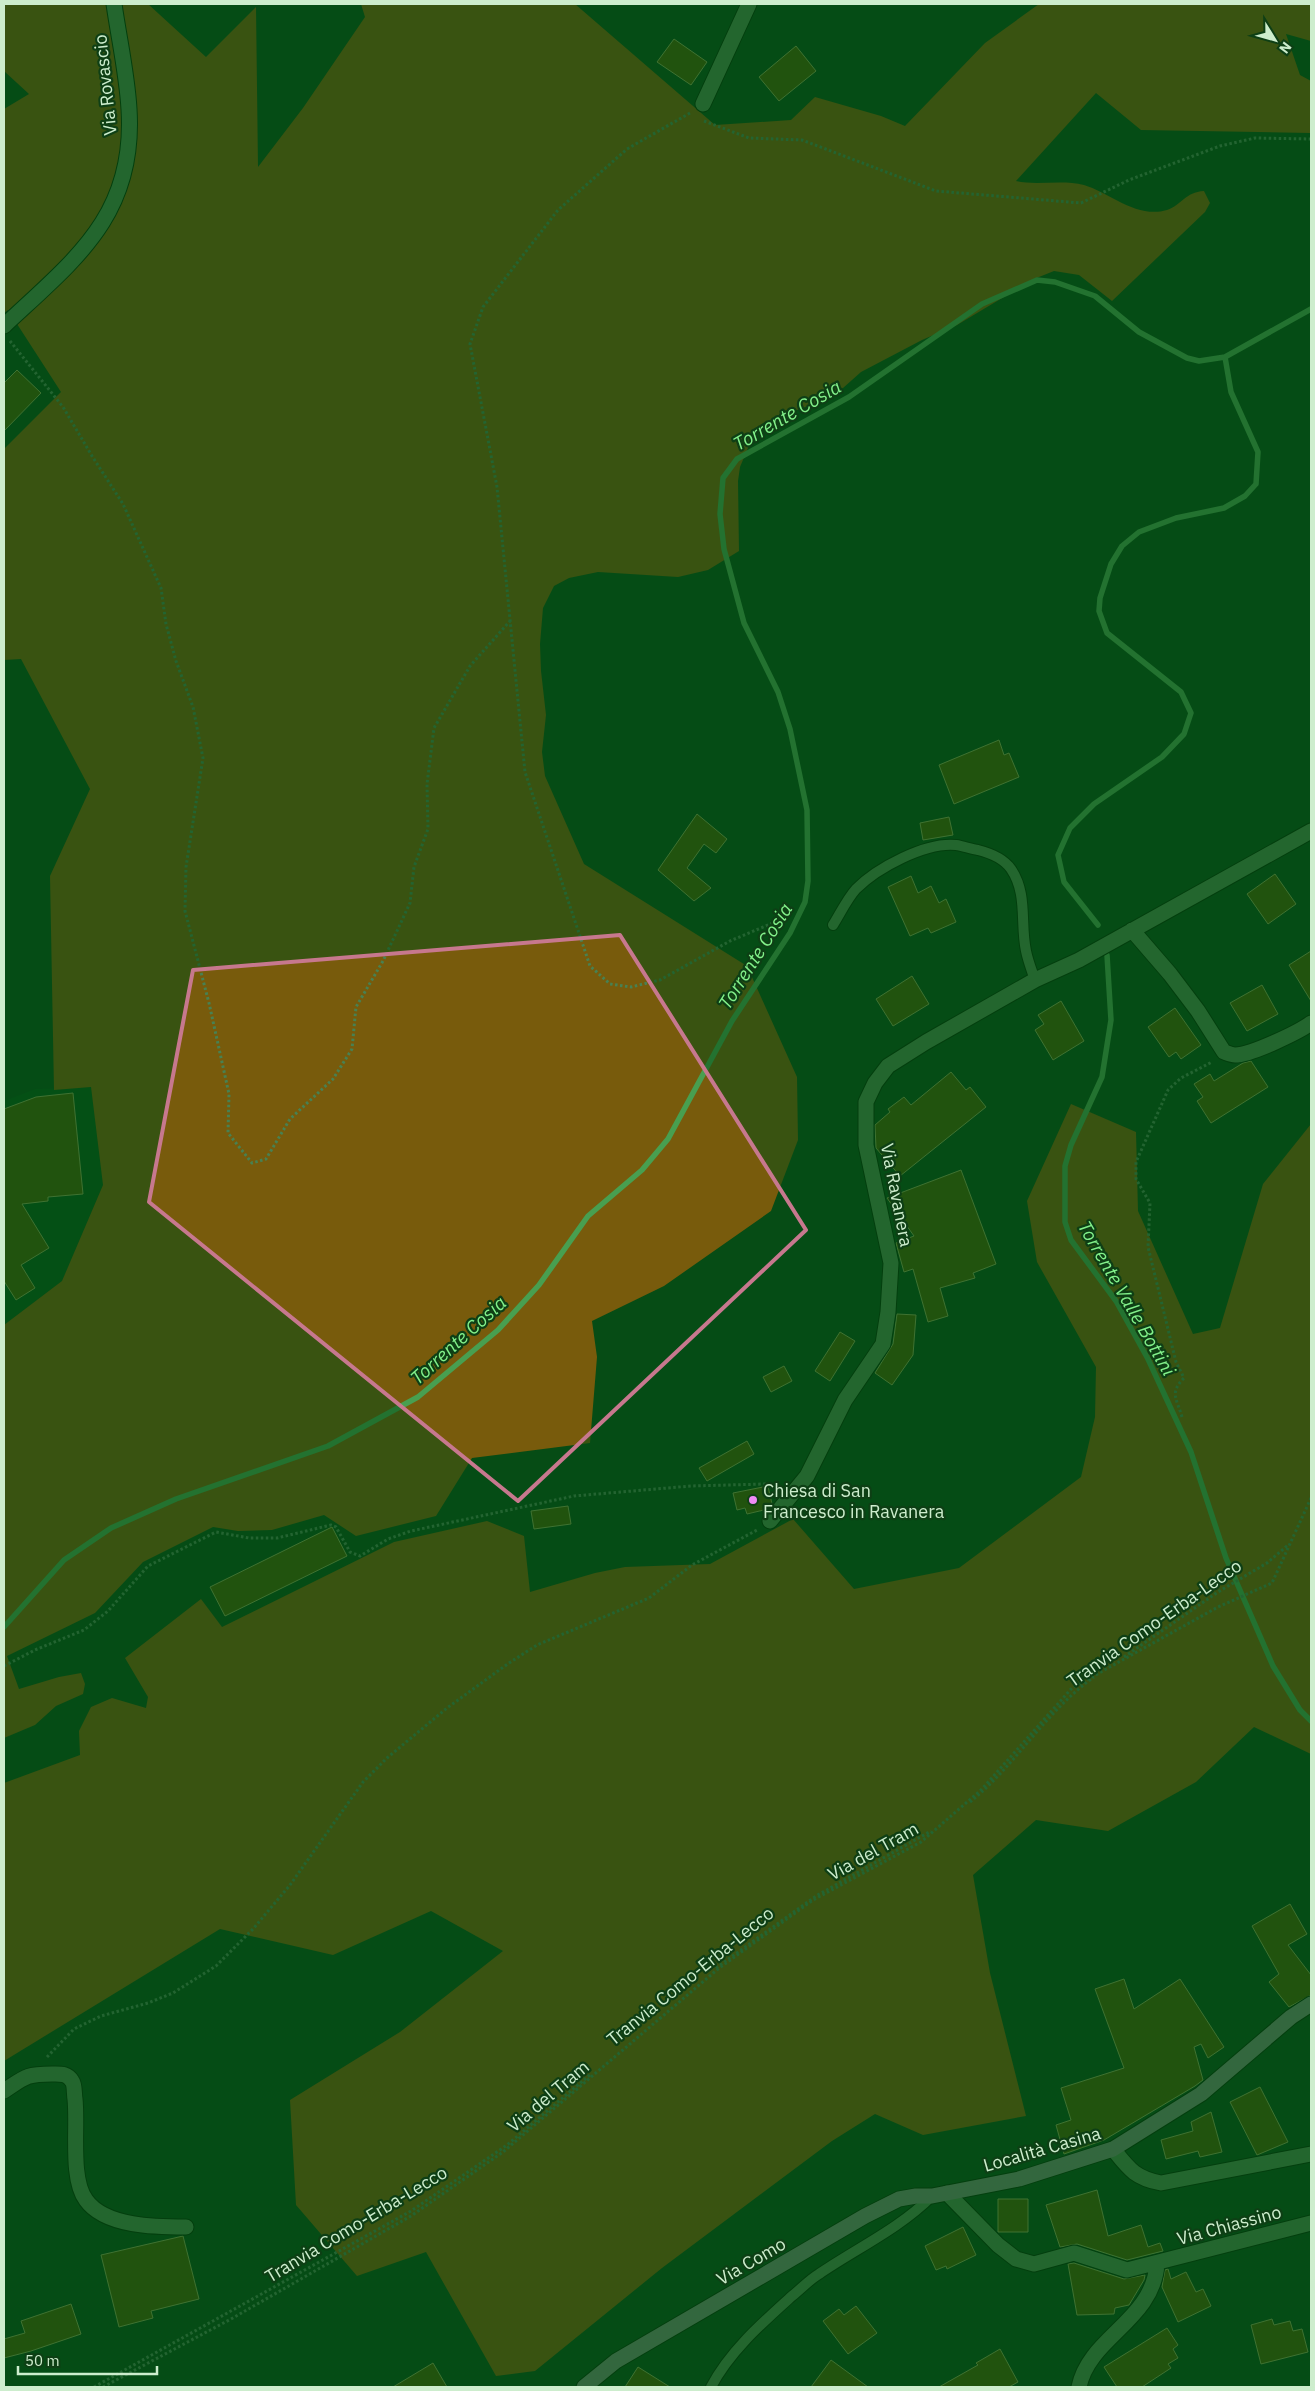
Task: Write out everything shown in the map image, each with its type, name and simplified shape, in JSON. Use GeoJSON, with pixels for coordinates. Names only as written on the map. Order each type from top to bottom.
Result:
{"type":"FeatureCollection","features":[{"type":"Feature","properties":{"kind":"street","name":"Via Rovascio"},"geometry":{"type":"LineString","coordinates":[[7,333],[74,260],[114,205],[125,175],[130,145],[129,109],[114,4]]}},
{"type":"Feature","properties":{"kind":"street"},"geometry":{"type":"LineString","coordinates":[[703,104],[749,4]]}},
{"type":"Feature","properties":{"kind":"street","name":"Via Ravanera"},"geometry":{"type":"LineString","coordinates":[[770,1521],[796,1492],[807,1476],[844,1400],[883,1344],[888,1312],[891,1262],[866,1145],[866,1102],[875,1083],[888,1066],[926,1042],[1035,980],[1079,960],[1311,831]]}},
{"type":"Feature","properties":{"kind":"street"},"geometry":{"type":"LineString","coordinates":[[1132,930],[1176,981],[1224,1052],[1235,1055],[1260,1048],[1311,1023]]}},
{"type":"Feature","properties":{"kind":"street","name":"Località Casina"},"geometry":{"type":"LineString","coordinates":[[948,2193],[1019,2179],[1113,2149],[1201,2094],[1290,2017],[1311,2004]]}},
{"type":"Feature","properties":{"kind":"street"},"geometry":{"type":"LineString","coordinates":[[4,2091],[30,2074],[63,2074],[73,2082],[76,2114],[76,2165],[82,2194],[91,2206],[117,2220],[140,2225],[186,2227]]}},
{"type":"Feature","properties":{"kind":"street"},"geometry":{"type":"LineString","coordinates":[[1113,2149],[1135,2174],[1147,2180],[1161,2183],[1311,2154]]}},
{"type":"Feature","properties":{"kind":"street"},"geometry":{"type":"LineString","coordinates":[[948,2193],[998,2245],[1016,2259],[1034,2264],[1074,2253],[1127,2270],[1157,2264],[1154,2283],[1140,2308],[1094,2357],[1082,2375],[1079,2387]]}},
{"type":"Feature","properties":{"kind":"street","name":"Via Como"},"geometry":{"type":"LineString","coordinates":[[584,2387],[616,2361],[865,2216],[899,2199],[948,2193]]}},
{"type":"Feature","properties":{"kind":"street","name":"Via Chiassino"},"geometry":{"type":"LineString","coordinates":[[1157,2264],[1311,2223]]}},
{"type":"Feature","properties":{"kind":"lane"},"geometry":{"type":"LineString","coordinates":[[833,925],[855,890],[872,876],[898,860],[925,850],[954,845],[984,851],[999,858],[1010,868],[1018,886],[1024,904],[1026,950],[1035,980]]}},
{"type":"Feature","properties":{"kind":"lane"},"geometry":{"type":"LineString","coordinates":[[711,2387],[734,2352],[770,2315],[817,2274],[916,2212],[932,2196]]}},
{"type":"Feature","properties":{"kind":"path"},"geometry":{"type":"LineString","coordinates":[[703,104],[627,149],[558,210],[483,307],[470,344],[497,487],[525,772],[590,966],[610,984],[631,988],[660,980],[730,941],[775,922]]}},
{"type":"Feature","properties":{"kind":"path"},"geometry":{"type":"LineString","coordinates":[[687,115],[749,138],[802,140],[936,191],[1081,202],[1129,180],[1220,146],[1255,138],[1311,139]]}},
{"type":"Feature","properties":{"kind":"path"},"geometry":{"type":"LineString","coordinates":[[7,333],[63,407],[123,504],[161,588],[166,624],[176,661],[193,707],[204,758],[186,867],[185,911],[209,1003],[229,1094],[228,1133],[252,1163],[266,1160],[290,1119],[332,1080],[352,1049],[356,1007],[383,961],[410,903],[414,867],[428,829],[427,784],[434,728],[470,666],[510,620]]}},
{"type":"Feature","properties":{"kind":"path"},"geometry":{"type":"LineString","coordinates":[[1182,1417],[1174,1395],[1176,1386],[1184,1378],[1176,1362],[1161,1302],[1158,1281],[1148,1247],[1150,1203],[1136,1179],[1136,1162],[1168,1090],[1181,1078],[1217,1060],[1224,1052]]}},
{"type":"Feature","properties":{"kind":"path"},"geometry":{"type":"LineString","coordinates":[[4,1666],[35,1650],[84,1630],[108,1611],[148,1566],[216,1532],[250,1538],[277,1538],[331,1525],[336,1526],[350,1552],[360,1556],[388,1539],[412,1531],[514,1511],[574,1496],[691,1486],[765,1484],[796,1492]]}},
{"type":"Feature","properties":{"kind":"path"},"geometry":{"type":"LineString","coordinates":[[1289,1544],[1311,1498]]}},
{"type":"Feature","properties":{"kind":"path","name":"Tranvia Como-Erba-Lecco"},"geometry":{"type":"LineString","coordinates":[[94,2387],[412,2212],[499,2151],[724,1962],[816,1896],[896,1853],[940,1825],[989,1787],[1067,1700],[1088,1682],[1218,1592],[1267,1562],[1289,1544],[1311,1503]]}},
{"type":"Feature","properties":{"kind":"path"},"geometry":{"type":"LineString","coordinates":[[30,2074],[74,2029],[100,2016],[148,2003],[173,1993],[216,1966],[253,1929],[290,1885],[363,1782],[387,1758],[463,1697],[509,1663],[537,1646],[649,1598],[692,1565],[770,1521]]}},
{"type":"Feature","properties":{"kind":"path","name":"Via del Tram"},"geometry":{"type":"LineString","coordinates":[[103,2387],[231,2319],[411,2216],[503,2152],[718,1969],[813,1900],[921,1842],[981,1790],[1072,1688],[1218,1607],[1272,1583],[1289,1544]]}},
{"type":"Feature","properties":{"kind":"highlighted area"},"geometry":{"type":"Polygon","coordinates":[[[620,935],[806,1230],[518,1501],[149,1202],[193,970],[620,935]]]}},
{"type":"Feature","properties":{"kind":"shaded area"},"geometry":{"type":"Polygon","coordinates":[[[4,4],[148,4],[206,57],[256,7],[258,167],[303,108],[365,17],[361,4],[575,4],[715,125],[791,120],[815,97],[881,116],[905,126],[985,43],[1039,4],[1311,4],[1311,41],[1286,34],[1300,75],[1311,81],[1311,133],[1141,130],[1096,93],[1016,181],[1084,185],[1124,204],[1145,211],[1167,210],[1188,196],[1204,191],[1210,203],[1205,212],[1112,301],[1079,275],[1054,271],[1034,279],[957,325],[922,340],[861,372],[834,396],[763,423],[753,436],[740,467],[738,481],[739,551],[708,570],[678,577],[598,572],[569,578],[554,586],[543,608],[540,644],[546,715],[542,752],[545,776],[584,864],[747,966],[797,1077],[798,1140],[771,1211],[664,1286],[592,1321],[597,1357],[590,1443],[472,1458],[436,1516],[356,1536],[324,1515],[272,1530],[238,1531],[213,1527],[143,1562],[95,1613],[7,1656],[19,1689],[59,1677],[81,1673],[85,1684],[83,1694],[56,1706],[35,1725],[4,1738],[4,1325],[62,1281],[103,1185],[91,1087],[54,1090],[50,876],[90,789],[21,659],[4,660],[4,449],[61,392],[8,310],[4,313],[4,109],[29,94],[4,71],[4,4]]]}},
{"type":"Feature","properties":{"kind":"shaded area"},"geometry":{"type":"Polygon","coordinates":[[[91,1087],[103,1185],[62,1281],[4,1325],[4,1101],[35,1089],[91,1087]]]}},
{"type":"Feature","properties":{"kind":"shaded area"},"geometry":{"type":"Polygon","coordinates":[[[1071,1104],[1136,1132],[1138,1211],[1193,1334],[1220,1328],[1263,1184],[1311,1124],[1311,1754],[1254,1727],[1196,1782],[1108,1831],[1036,1820],[973,1875],[990,1973],[1026,2116],[923,2135],[875,2114],[832,2141],[662,2268],[535,2371],[496,2376],[426,2252],[357,2276],[296,2205],[290,2100],[400,2032],[503,1951],[431,1911],[333,1955],[220,1929],[4,2061],[4,1783],[80,1755],[79,1731],[91,1707],[112,1698],[146,1708],[148,1697],[125,1658],[201,1599],[222,1627],[394,1542],[487,1521],[524,1536],[530,1592],[595,1573],[625,1567],[710,1564],[793,1519],[854,1589],[959,1568],[1081,1477],[1095,1417],[1096,1367],[1037,1262],[1027,1201],[1071,1104]]]}},
{"type":"Feature","properties":{"kind":"building"},"geometry":{"type":"Polygon","coordinates":[[[674,39],[707,62],[691,85],[657,62],[674,39]]]}},
{"type":"Feature","properties":{"kind":"building"},"geometry":{"type":"Polygon","coordinates":[[[796,46],[816,71],[779,101],[759,77],[796,46]]]}},
{"type":"Feature","properties":{"kind":"building"},"geometry":{"type":"Polygon","coordinates":[[[17,370],[41,393],[4,431],[4,383],[17,370]]]}},
{"type":"Feature","properties":{"kind":"building"},"geometry":{"type":"Polygon","coordinates":[[[999,740],[1004,755],[1009,753],[1019,777],[954,804],[939,765],[999,740]]]}},
{"type":"Feature","properties":{"kind":"building"},"geometry":{"type":"Polygon","coordinates":[[[697,814],[727,839],[716,853],[704,844],[687,868],[711,888],[694,901],[658,870],[697,814]]]}},
{"type":"Feature","properties":{"kind":"building"},"geometry":{"type":"Polygon","coordinates":[[[949,817],[953,835],[923,840],[920,823],[949,817]]]}},
{"type":"Feature","properties":{"kind":"building"},"geometry":{"type":"Polygon","coordinates":[[[1275,874],[1296,904],[1268,924],[1247,894],[1275,874]]]}},
{"type":"Feature","properties":{"kind":"building"},"geometry":{"type":"Polygon","coordinates":[[[911,876],[918,893],[931,886],[939,903],[946,899],[956,922],[931,933],[928,928],[910,936],[888,887],[911,876]]]}},
{"type":"Feature","properties":{"kind":"building"},"geometry":{"type":"Polygon","coordinates":[[[1311,951],[1311,1001],[1289,965],[1311,951]]]}},
{"type":"Feature","properties":{"kind":"building"},"geometry":{"type":"Polygon","coordinates":[[[912,976],[929,1004],[893,1026],[876,999],[912,976]]]}},
{"type":"Feature","properties":{"kind":"building"},"geometry":{"type":"Polygon","coordinates":[[[1262,985],[1278,1014],[1247,1031],[1230,1003],[1262,985]]]}},
{"type":"Feature","properties":{"kind":"building"},"geometry":{"type":"Polygon","coordinates":[[[1061,1001],[1084,1041],[1053,1060],[1035,1030],[1044,1024],[1038,1015],[1061,1001]]]}},
{"type":"Feature","properties":{"kind":"building"},"geometry":{"type":"Polygon","coordinates":[[[1175,1008],[1201,1045],[1181,1059],[1176,1052],[1169,1057],[1148,1027],[1175,1008]]]}},
{"type":"Feature","properties":{"kind":"building"},"geometry":{"type":"Polygon","coordinates":[[[1251,1061],[1268,1087],[1211,1123],[1197,1101],[1203,1097],[1194,1084],[1210,1074],[1214,1081],[1243,1063],[1251,1061]]]}},
{"type":"Feature","properties":{"kind":"building"},"geometry":{"type":"Polygon","coordinates":[[[951,1072],[966,1090],[970,1087],[986,1107],[900,1176],[876,1148],[875,1125],[890,1112],[888,1109],[904,1097],[911,1105],[951,1072]]]}},
{"type":"Feature","properties":{"kind":"building"},"geometry":{"type":"Polygon","coordinates":[[[73,1093],[83,1194],[48,1197],[48,1201],[22,1204],[49,1248],[21,1265],[35,1288],[16,1300],[4,1281],[4,1109],[36,1097],[73,1093]]]}},
{"type":"Feature","properties":{"kind":"building"},"geometry":{"type":"Polygon","coordinates":[[[961,1170],[996,1264],[973,1273],[975,1278],[940,1288],[948,1316],[928,1322],[913,1269],[904,1272],[896,1243],[914,1236],[887,1198],[961,1170]]]}},
{"type":"Feature","properties":{"kind":"building"},"geometry":{"type":"Polygon","coordinates":[[[897,1314],[916,1315],[913,1355],[892,1385],[875,1373],[893,1344],[897,1314]]]}},
{"type":"Feature","properties":{"kind":"building"},"geometry":{"type":"Polygon","coordinates":[[[840,1332],[855,1341],[830,1381],[815,1371],[840,1332]]]}},
{"type":"Feature","properties":{"kind":"building"},"geometry":{"type":"Polygon","coordinates":[[[784,1366],[792,1381],[771,1392],[763,1377],[784,1366]]]}},
{"type":"Feature","properties":{"kind":"building"},"geometry":{"type":"Polygon","coordinates":[[[747,1441],[754,1454],[707,1481],[699,1468],[747,1441]]]}},
{"type":"Feature","properties":{"kind":"building","name":"Chiesa di San Francesco in Ravanera"},"geometry":{"type":"Polygon","coordinates":[[[768,1486],[772,1504],[768,1509],[747,1514],[745,1508],[737,1510],[733,1493],[768,1486]]]}},
{"type":"Feature","properties":{"kind":"building"},"geometry":{"type":"Polygon","coordinates":[[[568,1506],[571,1524],[534,1529],[531,1511],[568,1506]]]}},
{"type":"Feature","properties":{"kind":"building"},"geometry":{"type":"Polygon","coordinates":[[[332,1527],[347,1556],[225,1616],[210,1587],[332,1527]]]}},
{"type":"Feature","properties":{"kind":"building"},"geometry":{"type":"Polygon","coordinates":[[[1290,1904],[1307,1934],[1288,1945],[1311,1975],[1311,1995],[1289,2007],[1269,1982],[1279,1974],[1252,1926],[1290,1904]]]}},
{"type":"Feature","properties":{"kind":"building"},"geometry":{"type":"Polygon","coordinates":[[[1124,1979],[1134,2009],[1180,1979],[1224,2047],[1208,2058],[1201,2044],[1194,2047],[1203,2080],[1104,2140],[1064,2154],[1056,2125],[1071,2120],[1061,2088],[1124,2068],[1095,1989],[1124,1979]]]}},
{"type":"Feature","properties":{"kind":"building"},"geometry":{"type":"Polygon","coordinates":[[[1260,2087],[1288,2142],[1257,2155],[1230,2102],[1260,2087]]]}},
{"type":"Feature","properties":{"kind":"building"},"geometry":{"type":"Polygon","coordinates":[[[1211,2112],[1222,2152],[1200,2157],[1198,2151],[1166,2159],[1161,2140],[1193,2131],[1191,2122],[1211,2112]]]}},
{"type":"Feature","properties":{"kind":"building"},"geometry":{"type":"Polygon","coordinates":[[[1097,2190],[1108,2236],[1141,2225],[1148,2247],[1160,2243],[1163,2251],[1127,2260],[1077,2244],[1060,2247],[1046,2205],[1097,2190]]]}},
{"type":"Feature","properties":{"kind":"building"},"geometry":{"type":"Polygon","coordinates":[[[998,2199],[1028,2199],[1028,2232],[998,2232],[998,2199]]]}},
{"type":"Feature","properties":{"kind":"building"},"geometry":{"type":"Polygon","coordinates":[[[963,2227],[976,2255],[947,2269],[946,2266],[936,2270],[925,2246],[963,2227]]]}},
{"type":"Feature","properties":{"kind":"building"},"geometry":{"type":"Polygon","coordinates":[[[183,2236],[199,2299],[151,2311],[153,2318],[119,2327],[101,2255],[183,2236]]]}},
{"type":"Feature","properties":{"kind":"building"},"geometry":{"type":"Polygon","coordinates":[[[1074,2263],[1124,2279],[1145,2275],[1144,2280],[1129,2305],[1115,2308],[1114,2314],[1077,2315],[1068,2264],[1074,2263]]]}},
{"type":"Feature","properties":{"kind":"building"},"geometry":{"type":"Polygon","coordinates":[[[1168,2269],[1171,2279],[1186,2272],[1196,2292],[1203,2289],[1211,2306],[1178,2322],[1162,2287],[1165,2270],[1168,2269]]]}},
{"type":"Feature","properties":{"kind":"building"},"geometry":{"type":"Polygon","coordinates":[[[71,2304],[81,2334],[4,2358],[4,2339],[25,2333],[21,2321],[71,2304]]]}},
{"type":"Feature","properties":{"kind":"building"},"geometry":{"type":"Polygon","coordinates":[[[856,2306],[877,2333],[848,2354],[823,2321],[839,2309],[844,2315],[856,2306]]]}},
{"type":"Feature","properties":{"kind":"building"},"geometry":{"type":"Polygon","coordinates":[[[1272,2319],[1274,2325],[1290,2321],[1293,2331],[1302,2329],[1308,2352],[1261,2364],[1251,2325],[1272,2319]]]}},
{"type":"Feature","properties":{"kind":"building"},"geometry":{"type":"Polygon","coordinates":[[[1167,2328],[1178,2345],[1173,2349],[1178,2358],[1168,2364],[1171,2368],[1142,2387],[1117,2387],[1104,2367],[1167,2328]]]}},
{"type":"Feature","properties":{"kind":"building"},"geometry":{"type":"Polygon","coordinates":[[[1000,2349],[1018,2382],[1009,2387],[939,2387],[978,2365],[976,2363],[1000,2349]]]}},
{"type":"Feature","properties":{"kind":"building"},"geometry":{"type":"Polygon","coordinates":[[[831,2360],[868,2387],[811,2387],[831,2360]]]}},
{"type":"Feature","properties":{"kind":"building"},"geometry":{"type":"Polygon","coordinates":[[[433,2363],[447,2387],[393,2387],[433,2363]]]}},
{"type":"Feature","properties":{"kind":"building"},"geometry":{"type":"Polygon","coordinates":[[[638,2367],[670,2387],[625,2387],[638,2367]]]}},
{"type":"Feature","properties":{"kind":"waterway","name":"Torrente Cosia"},"geometry":{"type":"LineString","coordinates":[[4,1627],[64,1560],[111,1528],[176,1499],[328,1446],[418,1397],[498,1330],[539,1285],[588,1216],[642,1170],[668,1139],[732,1021],[790,933],[805,902],[808,881],[807,810],[790,729],[778,692],[744,623],[724,549],[720,514],[723,478],[737,459],[849,397],[982,304],[1037,280],[1055,282],[1095,296],[1139,332],[1187,358],[1199,361],[1225,357],[1311,309]]}},
{"type":"Feature","properties":{"kind":"waterway","name":"Torrente Valle Bottini"},"geometry":{"type":"LineString","coordinates":[[1098,925],[1064,882],[1058,855],[1070,828],[1094,804],[1162,757],[1184,734],[1191,713],[1181,692],[1107,633],[1099,611],[1100,598],[1111,564],[1122,546],[1139,532],[1176,518],[1224,508],[1245,496],[1256,484],[1258,452],[1231,392],[1225,357]]}},
{"type":"Feature","properties":{"kind":"waterway","name":"Torrente Valle Bottini"},"geometry":{"type":"LineString","coordinates":[[1107,955],[1111,1020],[1102,1077],[1071,1145],[1065,1166],[1065,1222],[1071,1240],[1116,1301],[1148,1359],[1191,1452],[1226,1558],[1273,1666],[1300,1710],[1311,1721]]}},
{"type":"Feature","properties":{"kind":"place","name":"Chiesa di San Francesco in Ravanera"},"geometry":{"type":"Point","coordinates":[753,1500]}}]}
